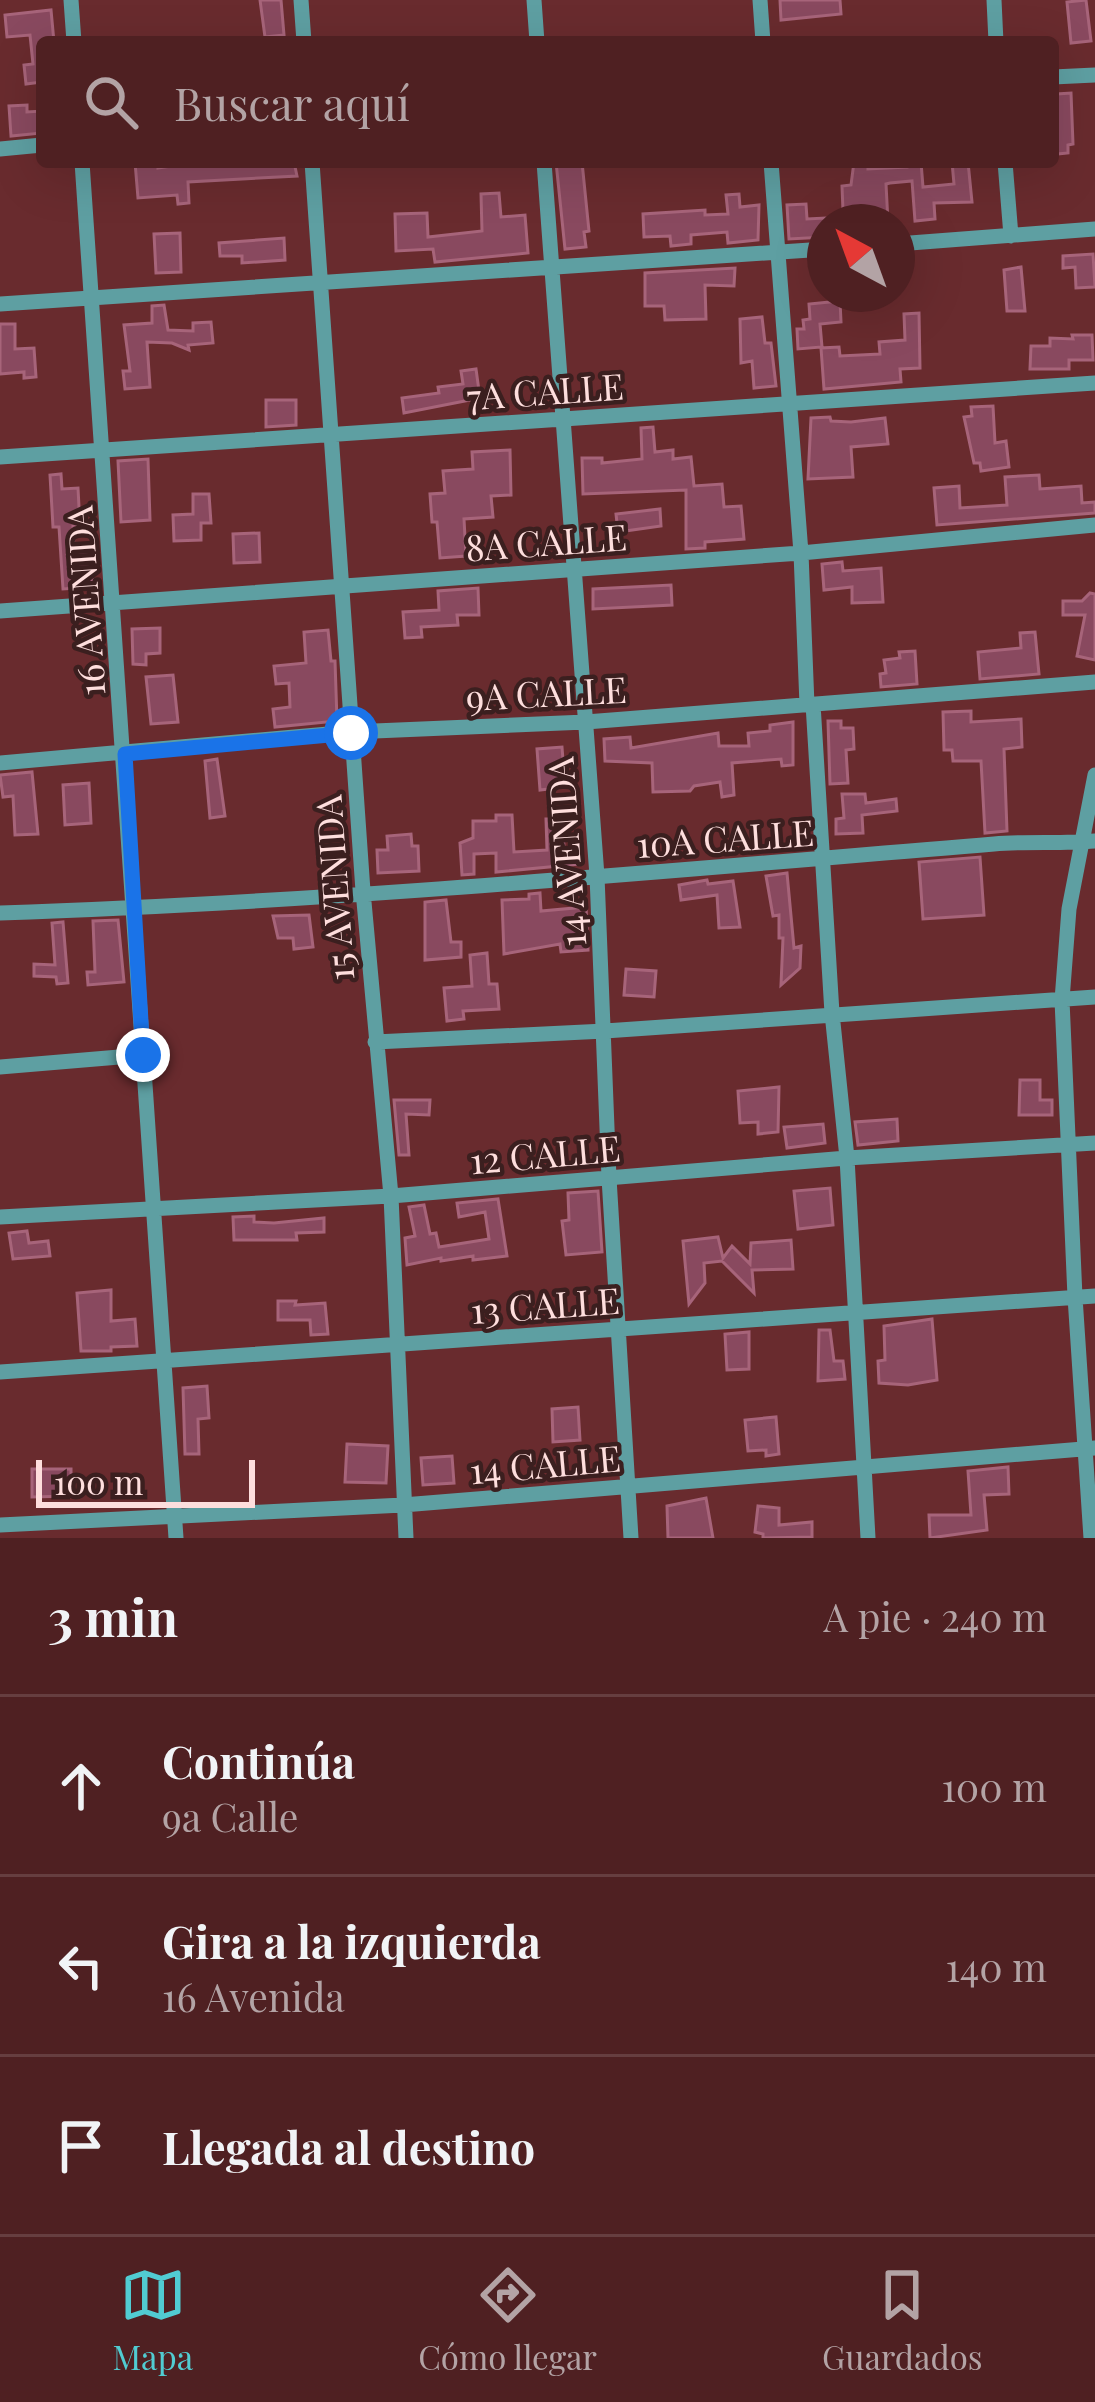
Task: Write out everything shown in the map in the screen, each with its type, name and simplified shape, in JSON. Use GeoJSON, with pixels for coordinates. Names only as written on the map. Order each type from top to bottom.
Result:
{"type":"FeatureCollection","features":[{"type":"Feature","properties":{"kind":"street"},"geometry":{"type":"LineString","coordinates":[[71,0],[74,36]]}},
{"type":"Feature","properties":{"kind":"street"},"geometry":{"type":"LineString","coordinates":[[301,0],[304,36]]}},
{"type":"Feature","properties":{"kind":"street"},"geometry":{"type":"LineString","coordinates":[[534,0],[537,36]]}},
{"type":"Feature","properties":{"kind":"street"},"geometry":{"type":"LineString","coordinates":[[760,0],[763,36]]}},
{"type":"Feature","properties":{"kind":"street"},"geometry":{"type":"LineString","coordinates":[[994,0],[996,36]]}},
{"type":"Feature","properties":{"kind":"street"},"geometry":{"type":"LineString","coordinates":[[1059,77],[1095,75]]}},
{"type":"Feature","properties":{"kind":"street"},"geometry":{"type":"LineString","coordinates":[[0,148],[36,145]]}},
{"type":"Feature","properties":{"kind":"street","name":"16 AVENIDA"},"geometry":{"type":"LineString","coordinates":[[82,168],[176,1538]]}},
{"type":"Feature","properties":{"kind":"street","name":"15 AVENIDA"},"geometry":{"type":"LineString","coordinates":[[312,168],[363,891],[391,1196],[406,1538]]}},
{"type":"Feature","properties":{"kind":"street","name":"14 AVENIDA"},"geometry":{"type":"LineString","coordinates":[[544,168],[598,876],[609,1178],[631,1538]]}},
{"type":"Feature","properties":{"kind":"street"},"geometry":{"type":"LineString","coordinates":[[771,168],[832,1013],[847,1158],[868,1538]]}},
{"type":"Feature","properties":{"kind":"street"},"geometry":{"type":"LineString","coordinates":[[1005,168],[1011,236]]}},
{"type":"Feature","properties":{"kind":"street"},"geometry":{"type":"LineString","coordinates":[[915,243],[1095,229]]}},
{"type":"Feature","properties":{"kind":"street"},"geometry":{"type":"LineString","coordinates":[[0,304],[807,250]]}},
{"type":"Feature","properties":{"kind":"street","name":"7A CALLE"},"geometry":{"type":"LineString","coordinates":[[0,457],[1095,383]]}},
{"type":"Feature","properties":{"kind":"street","name":"8A CALLE"},"geometry":{"type":"LineString","coordinates":[[0,611],[801,553],[1095,526]]}},
{"type":"Feature","properties":{"kind":"street","name":"9A CALLE"},"geometry":{"type":"LineString","coordinates":[[0,763],[351,733],[586,722],[1095,682]]}},
{"type":"Feature","properties":{"kind":"street"},"geometry":{"type":"LineString","coordinates":[[1091,1538],[1090,1449],[1075,1297],[1062,1000],[1069,909],[1088,842],[1095,775]]}},
{"type":"Feature","properties":{"kind":"street","name":"10A CALLE"},"geometry":{"type":"LineString","coordinates":[[0,913],[132,909],[1001,843],[1088,842]]}},
{"type":"Feature","properties":{"kind":"street"},"geometry":{"type":"LineString","coordinates":[[375,1042],[1095,997]]}},
{"type":"Feature","properties":{"kind":"street"},"geometry":{"type":"LineString","coordinates":[[0,1067],[143,1055]]}},
{"type":"Feature","properties":{"kind":"street","name":"12 CALLE"},"geometry":{"type":"LineString","coordinates":[[0,1217],[391,1196],[847,1158],[1095,1143]]}},
{"type":"Feature","properties":{"kind":"street","name":"13 CALLE"},"geometry":{"type":"LineString","coordinates":[[0,1372],[1095,1296]]}},
{"type":"Feature","properties":{"kind":"street","name":"14 CALLE"},"geometry":{"type":"LineString","coordinates":[[0,1525],[403,1505],[1090,1449]]}},
{"type":"Feature","properties":{"kind":"building"},"geometry":{"type":"Polygon","coordinates":[[[260,0],[281,0],[284,35],[265,36],[260,0]]]}},
{"type":"Feature","properties":{"kind":"building"},"geometry":{"type":"Polygon","coordinates":[[[780,0],[840,0],[841,14],[781,20],[780,0]]]}},
{"type":"Feature","properties":{"kind":"building"},"geometry":{"type":"Polygon","coordinates":[[[1086,0],[1091,41],[1071,43],[1067,2],[1086,0]]]}},
{"type":"Feature","properties":{"kind":"building"},"geometry":{"type":"Polygon","coordinates":[[[51,10],[53,36],[36,36],[36,83],[26,84],[24,65],[33,64],[30,35],[7,37],[5,15],[51,10]]]}},
{"type":"Feature","properties":{"kind":"building"},"geometry":{"type":"Polygon","coordinates":[[[1071,93],[1073,144],[1068,145],[1068,153],[1059,154],[1059,94],[1071,93]]]}},
{"type":"Feature","properties":{"kind":"building"},"geometry":{"type":"Polygon","coordinates":[[[27,105],[27,112],[36,111],[36,134],[11,136],[9,106],[27,105]]]}},
{"type":"Feature","properties":{"kind":"building"},"geometry":{"type":"Polygon","coordinates":[[[136,168],[295,168],[297,176],[188,182],[189,203],[178,204],[177,195],[138,198],[136,168]]]}},
{"type":"Feature","properties":{"kind":"building"},"geometry":{"type":"Polygon","coordinates":[[[557,168],[583,168],[589,231],[584,232],[586,247],[565,249],[557,168]]]}},
{"type":"Feature","properties":{"kind":"building"},"geometry":{"type":"Polygon","coordinates":[[[853,168],[921,168],[923,187],[954,184],[953,168],[969,168],[972,202],[934,203],[935,219],[915,221],[912,181],[886,184],[887,204],[843,204],[842,186],[851,185],[853,168]]]}},
{"type":"Feature","properties":{"kind":"building"},"geometry":{"type":"Polygon","coordinates":[[[499,193],[501,217],[525,215],[528,253],[435,262],[433,249],[396,251],[395,214],[427,213],[428,237],[482,231],[481,194],[499,193]]]}},
{"type":"Feature","properties":{"kind":"building"},"geometry":{"type":"Polygon","coordinates":[[[739,194],[740,207],[759,205],[758,240],[728,243],[727,232],[691,235],[691,244],[671,246],[670,236],[644,237],[643,214],[705,210],[705,215],[728,214],[726,195],[739,194]]]}},
{"type":"Feature","properties":{"kind":"building"},"geometry":{"type":"Polygon","coordinates":[[[806,204],[807,238],[789,239],[787,205],[806,204]]]}},
{"type":"Feature","properties":{"kind":"building"},"geometry":{"type":"Polygon","coordinates":[[[180,233],[181,272],[156,273],[154,234],[180,233]]]}},
{"type":"Feature","properties":{"kind":"building"},"geometry":{"type":"Polygon","coordinates":[[[284,238],[285,260],[242,263],[242,256],[220,256],[219,243],[284,238]]]}},
{"type":"Feature","properties":{"kind":"building"},"geometry":{"type":"Polygon","coordinates":[[[1093,254],[1095,287],[1076,288],[1075,267],[1063,268],[1063,256],[1093,254]]]}},
{"type":"Feature","properties":{"kind":"building"},"geometry":{"type":"Polygon","coordinates":[[[1021,267],[1025,311],[1007,311],[1004,270],[1021,267]]]}},
{"type":"Feature","properties":{"kind":"building"},"geometry":{"type":"Polygon","coordinates":[[[735,268],[734,286],[705,285],[706,319],[665,320],[664,306],[645,306],[645,273],[735,268]]]}},
{"type":"Feature","properties":{"kind":"building"},"geometry":{"type":"Polygon","coordinates":[[[164,305],[168,330],[193,331],[193,323],[211,322],[213,343],[188,345],[189,350],[172,343],[147,342],[150,387],[125,389],[123,371],[130,371],[124,325],[152,323],[152,306],[164,305]]]}},
{"type":"Feature","properties":{"kind":"building"},"geometry":{"type":"Polygon","coordinates":[[[810,312],[841,312],[841,322],[820,324],[822,347],[798,349],[797,329],[804,329],[803,320],[810,319],[810,312]]]}},
{"type":"Feature","properties":{"kind":"building"},"geometry":{"type":"Polygon","coordinates":[[[919,313],[920,368],[900,369],[901,382],[824,389],[821,348],[839,347],[840,356],[880,354],[879,342],[905,340],[904,314],[919,313]]]}},
{"type":"Feature","properties":{"kind":"building"},"geometry":{"type":"Polygon","coordinates":[[[762,317],[765,343],[771,343],[776,386],[754,388],[752,361],[741,363],[740,319],[762,317]]]}},
{"type":"Feature","properties":{"kind":"building"},"geometry":{"type":"Polygon","coordinates":[[[0,324],[15,324],[15,349],[34,348],[36,377],[24,378],[24,372],[0,374],[0,324]]]}},
{"type":"Feature","properties":{"kind":"building"},"geometry":{"type":"Polygon","coordinates":[[[1072,335],[1092,335],[1093,360],[1069,360],[1069,369],[1030,369],[1031,346],[1050,346],[1050,338],[1073,339],[1072,335]]]}},
{"type":"Feature","properties":{"kind":"building"},"geometry":{"type":"Polygon","coordinates":[[[476,369],[480,398],[404,413],[402,398],[463,384],[461,371],[476,369]]]}},
{"type":"Feature","properties":{"kind":"building"},"geometry":{"type":"Polygon","coordinates":[[[266,400],[296,400],[296,425],[266,427],[266,400]]]}},
{"type":"Feature","properties":{"kind":"building"},"geometry":{"type":"Polygon","coordinates":[[[993,406],[995,443],[1006,441],[1009,467],[981,471],[980,463],[974,463],[964,417],[972,416],[971,407],[993,406]]]}},
{"type":"Feature","properties":{"kind":"building"},"geometry":{"type":"Polygon","coordinates":[[[830,417],[831,421],[851,422],[885,418],[888,444],[851,447],[853,477],[808,479],[811,418],[830,417]]]}},
{"type":"Feature","properties":{"kind":"building"},"geometry":{"type":"Polygon","coordinates":[[[653,427],[655,452],[673,450],[673,459],[691,457],[694,486],[722,484],[724,507],[741,506],[744,539],[705,542],[705,548],[686,549],[686,490],[583,494],[582,458],[602,458],[602,463],[642,459],[641,428],[653,427]]]}},
{"type":"Feature","properties":{"kind":"building"},"geometry":{"type":"Polygon","coordinates":[[[510,450],[511,495],[491,496],[493,517],[464,519],[466,556],[440,558],[430,494],[445,493],[443,471],[473,469],[472,452],[510,450]]]}},
{"type":"Feature","properties":{"kind":"building"},"geometry":{"type":"Polygon","coordinates":[[[148,459],[150,520],[121,522],[118,461],[148,459]]]}},
{"type":"Feature","properties":{"kind":"building"},"geometry":{"type":"Polygon","coordinates":[[[61,474],[62,489],[78,488],[80,526],[73,526],[74,551],[91,550],[93,587],[63,589],[50,475],[61,474]]]}},
{"type":"Feature","properties":{"kind":"building"},"geometry":{"type":"Polygon","coordinates":[[[1039,475],[1040,489],[1081,486],[1082,503],[1095,502],[1095,513],[937,525],[934,488],[959,486],[960,508],[1007,505],[1005,477],[1039,475]]]}},
{"type":"Feature","properties":{"kind":"building"},"geometry":{"type":"Polygon","coordinates":[[[193,494],[209,494],[211,523],[201,523],[201,540],[174,541],[173,515],[193,514],[193,494]]]}},
{"type":"Feature","properties":{"kind":"building"},"geometry":{"type":"Polygon","coordinates":[[[660,509],[661,526],[618,532],[616,514],[660,509]]]}},
{"type":"Feature","properties":{"kind":"building"},"geometry":{"type":"Polygon","coordinates":[[[259,533],[260,562],[234,563],[233,534],[259,533]]]}},
{"type":"Feature","properties":{"kind":"building"},"geometry":{"type":"Polygon","coordinates":[[[842,562],[843,571],[881,568],[883,602],[852,603],[852,587],[824,590],[822,564],[842,562]]]}},
{"type":"Feature","properties":{"kind":"building"},"geometry":{"type":"Polygon","coordinates":[[[671,585],[672,605],[593,609],[593,589],[671,585]]]}},
{"type":"Feature","properties":{"kind":"building"},"geometry":{"type":"Polygon","coordinates":[[[478,588],[479,615],[457,615],[458,625],[421,627],[422,637],[405,638],[403,612],[439,610],[438,591],[478,588]]]}},
{"type":"Feature","properties":{"kind":"building"},"geometry":{"type":"Polygon","coordinates":[[[1095,594],[1095,660],[1077,656],[1085,615],[1063,615],[1063,601],[1082,601],[1095,594]]]}},
{"type":"Feature","properties":{"kind":"building"},"geometry":{"type":"Polygon","coordinates":[[[160,628],[160,653],[146,654],[146,665],[133,664],[132,629],[160,628]]]}},
{"type":"Feature","properties":{"kind":"building"},"geometry":{"type":"Polygon","coordinates":[[[328,630],[331,661],[335,661],[337,721],[275,727],[273,709],[290,707],[289,683],[276,684],[274,666],[306,663],[304,632],[328,630]]]}},
{"type":"Feature","properties":{"kind":"building"},"geometry":{"type":"Polygon","coordinates":[[[1035,632],[1039,674],[980,679],[978,652],[1021,648],[1020,633],[1035,632]]]}},
{"type":"Feature","properties":{"kind":"building"},"geometry":{"type":"Polygon","coordinates":[[[915,651],[917,684],[881,687],[884,660],[915,651]]]}},
{"type":"Feature","properties":{"kind":"building"},"geometry":{"type":"Polygon","coordinates":[[[173,675],[178,722],[151,724],[146,677],[173,675]]]}},
{"type":"Feature","properties":{"kind":"building"},"geometry":{"type":"Polygon","coordinates":[[[971,711],[971,722],[1021,719],[1022,747],[1004,749],[1007,831],[985,833],[981,761],[953,761],[952,750],[944,750],[943,712],[971,711]]]}},
{"type":"Feature","properties":{"kind":"building"},"geometry":{"type":"Polygon","coordinates":[[[828,721],[853,728],[854,749],[846,750],[848,783],[830,784],[828,721]]]}},
{"type":"Feature","properties":{"kind":"building"},"geometry":{"type":"Polygon","coordinates":[[[793,722],[793,765],[782,766],[781,759],[732,763],[734,795],[722,797],[720,782],[694,786],[690,791],[653,792],[652,763],[605,761],[604,739],[630,737],[631,748],[718,733],[719,746],[749,746],[748,733],[793,722]]]}},
{"type":"Feature","properties":{"kind":"building"},"geometry":{"type":"Polygon","coordinates":[[[562,747],[565,787],[540,790],[537,749],[562,747]]]}},
{"type":"Feature","properties":{"kind":"building"},"geometry":{"type":"Polygon","coordinates":[[[217,759],[225,816],[210,818],[205,761],[217,759]]]}},
{"type":"Feature","properties":{"kind":"building"},"geometry":{"type":"Polygon","coordinates":[[[32,772],[38,834],[15,835],[13,796],[3,797],[0,775],[32,772]]]}},
{"type":"Feature","properties":{"kind":"building"},"geometry":{"type":"Polygon","coordinates":[[[89,783],[91,823],[65,825],[63,785],[89,783]]]}},
{"type":"Feature","properties":{"kind":"building"},"geometry":{"type":"Polygon","coordinates":[[[842,794],[865,794],[866,803],[896,799],[897,811],[862,815],[863,833],[836,834],[836,819],[844,818],[842,794]]]}},
{"type":"Feature","properties":{"kind":"building"},"geometry":{"type":"Polygon","coordinates":[[[496,815],[512,815],[514,852],[547,850],[546,819],[563,819],[564,850],[580,849],[581,864],[496,872],[496,853],[474,854],[474,874],[462,875],[460,843],[473,838],[473,821],[496,821],[496,815]]]}},
{"type":"Feature","properties":{"kind":"building"},"geometry":{"type":"Polygon","coordinates":[[[411,834],[412,846],[418,846],[419,871],[378,873],[377,850],[388,850],[387,836],[411,834]]]}},
{"type":"Feature","properties":{"kind":"building"},"geometry":{"type":"Polygon","coordinates":[[[980,857],[984,915],[923,919],[919,862],[980,857]]]}},
{"type":"Feature","properties":{"kind":"building"},"geometry":{"type":"Polygon","coordinates":[[[787,873],[794,948],[801,946],[800,968],[781,985],[783,938],[779,938],[779,915],[773,916],[766,876],[787,873]]]}},
{"type":"Feature","properties":{"kind":"building"},"geometry":{"type":"Polygon","coordinates":[[[707,880],[708,884],[733,881],[740,927],[719,928],[717,895],[681,900],[679,885],[707,880]]]}},
{"type":"Feature","properties":{"kind":"building"},"geometry":{"type":"Polygon","coordinates":[[[540,893],[541,911],[586,907],[588,950],[561,952],[560,944],[504,954],[502,900],[529,899],[529,894],[540,893]]]}},
{"type":"Feature","properties":{"kind":"building"},"geometry":{"type":"Polygon","coordinates":[[[446,900],[451,942],[461,942],[461,957],[425,960],[425,902],[446,900]]]}},
{"type":"Feature","properties":{"kind":"building"},"geometry":{"type":"Polygon","coordinates":[[[309,915],[313,947],[294,949],[293,938],[278,938],[273,916],[309,915]]]}},
{"type":"Feature","properties":{"kind":"building"},"geometry":{"type":"Polygon","coordinates":[[[118,920],[124,982],[88,985],[87,972],[95,972],[93,921],[118,920]]]}},
{"type":"Feature","properties":{"kind":"building"},"geometry":{"type":"Polygon","coordinates":[[[63,922],[68,983],[57,984],[56,977],[34,976],[34,964],[55,965],[52,923],[63,922]]]}},
{"type":"Feature","properties":{"kind":"building"},"geometry":{"type":"Polygon","coordinates":[[[487,953],[489,984],[497,984],[499,1009],[463,1011],[464,1019],[447,1021],[444,988],[472,986],[470,955],[487,953]]]}},
{"type":"Feature","properties":{"kind":"building"},"geometry":{"type":"Polygon","coordinates":[[[626,969],[656,971],[654,997],[624,995],[626,969]]]}},
{"type":"Feature","properties":{"kind":"building"},"geometry":{"type":"Polygon","coordinates":[[[1020,1080],[1040,1080],[1040,1100],[1052,1100],[1052,1115],[1019,1115],[1020,1080]]]}},
{"type":"Feature","properties":{"kind":"building"},"geometry":{"type":"Polygon","coordinates":[[[779,1087],[778,1132],[758,1134],[758,1122],[740,1123],[738,1091],[779,1087]]]}},
{"type":"Feature","properties":{"kind":"building"},"geometry":{"type":"Polygon","coordinates":[[[394,1100],[430,1100],[429,1115],[406,1114],[409,1155],[399,1155],[394,1100]]]}},
{"type":"Feature","properties":{"kind":"building"},"geometry":{"type":"Polygon","coordinates":[[[897,1119],[898,1141],[858,1145],[855,1122],[897,1119]]]}},
{"type":"Feature","properties":{"kind":"building"},"geometry":{"type":"Polygon","coordinates":[[[823,1124],[825,1143],[787,1148],[784,1127],[823,1124]]]}},
{"type":"Feature","properties":{"kind":"building"},"geometry":{"type":"Polygon","coordinates":[[[830,1188],[833,1225],[798,1229],[794,1191],[830,1188]]]}},
{"type":"Feature","properties":{"kind":"building"},"geometry":{"type":"Polygon","coordinates":[[[598,1191],[602,1252],[566,1255],[562,1221],[569,1220],[568,1193],[598,1191]]]}},
{"type":"Feature","properties":{"kind":"building"},"geometry":{"type":"Polygon","coordinates":[[[498,1199],[507,1256],[441,1258],[407,1265],[405,1238],[415,1236],[409,1207],[424,1205],[430,1234],[436,1233],[439,1247],[489,1239],[485,1212],[459,1217],[457,1203],[498,1199]]]}},
{"type":"Feature","properties":{"kind":"building"},"geometry":{"type":"Polygon","coordinates":[[[254,1216],[254,1222],[274,1223],[324,1218],[324,1232],[296,1233],[297,1240],[234,1240],[233,1217],[254,1216]]]}},
{"type":"Feature","properties":{"kind":"building"},"geometry":{"type":"Polygon","coordinates":[[[27,1231],[29,1243],[48,1241],[50,1256],[13,1259],[9,1233],[27,1231]]]}},
{"type":"Feature","properties":{"kind":"building"},"geometry":{"type":"Polygon","coordinates":[[[718,1237],[723,1258],[732,1246],[750,1264],[751,1243],[791,1240],[793,1269],[752,1270],[754,1293],[722,1261],[704,1263],[705,1283],[689,1304],[683,1241],[718,1237]]]}},
{"type":"Feature","properties":{"kind":"building"},"geometry":{"type":"Polygon","coordinates":[[[111,1290],[111,1321],[135,1319],[137,1346],[81,1351],[77,1293],[111,1290]]]}},
{"type":"Feature","properties":{"kind":"building"},"geometry":{"type":"Polygon","coordinates":[[[278,1301],[325,1303],[328,1334],[311,1335],[310,1320],[278,1320],[278,1301]]]}},
{"type":"Feature","properties":{"kind":"building"},"geometry":{"type":"Polygon","coordinates":[[[932,1319],[937,1380],[879,1383],[878,1361],[885,1360],[884,1326],[932,1319]]]}},
{"type":"Feature","properties":{"kind":"building"},"geometry":{"type":"Polygon","coordinates":[[[819,1330],[830,1330],[834,1361],[843,1361],[845,1379],[818,1381],[819,1330]]]}},
{"type":"Feature","properties":{"kind":"building"},"geometry":{"type":"Polygon","coordinates":[[[749,1332],[749,1369],[727,1370],[725,1334],[749,1332]]]}},
{"type":"Feature","properties":{"kind":"building"},"geometry":{"type":"Polygon","coordinates":[[[207,1386],[209,1418],[198,1419],[199,1454],[185,1454],[183,1388],[207,1386]]]}},
{"type":"Feature","properties":{"kind":"building"},"geometry":{"type":"Polygon","coordinates":[[[578,1407],[580,1440],[553,1442],[552,1409],[578,1407]]]}},
{"type":"Feature","properties":{"kind":"building"},"geometry":{"type":"Polygon","coordinates":[[[776,1417],[779,1454],[748,1451],[745,1420],[776,1417]]]}},
{"type":"Feature","properties":{"kind":"building"},"geometry":{"type":"Polygon","coordinates":[[[347,1444],[388,1446],[386,1483],[345,1482],[347,1444]]]}},
{"type":"Feature","properties":{"kind":"building"},"geometry":{"type":"Polygon","coordinates":[[[452,1456],[454,1483],[423,1485],[421,1458],[452,1456]]]}},
{"type":"Feature","properties":{"kind":"building"},"geometry":{"type":"Polygon","coordinates":[[[1008,1467],[1009,1494],[984,1495],[987,1530],[930,1538],[929,1515],[971,1515],[968,1471],[1008,1467]]]}},
{"type":"Feature","properties":{"kind":"building"},"geometry":{"type":"Polygon","coordinates":[[[32,1469],[71,1469],[71,1496],[32,1497],[32,1469]]]}},
{"type":"Feature","properties":{"kind":"building"},"geometry":{"type":"Polygon","coordinates":[[[706,1498],[713,1538],[668,1538],[667,1506],[706,1498]]]}},
{"type":"Feature","properties":{"kind":"building"},"geometry":{"type":"Polygon","coordinates":[[[758,1506],[779,1508],[779,1525],[812,1522],[812,1537],[763,1538],[755,1532],[758,1506]]]}},
{"type":"Feature","properties":{"kind":"route"},"geometry":{"type":"LineString","coordinates":[[143,1055],[125,754],[351,733]]}}]}
